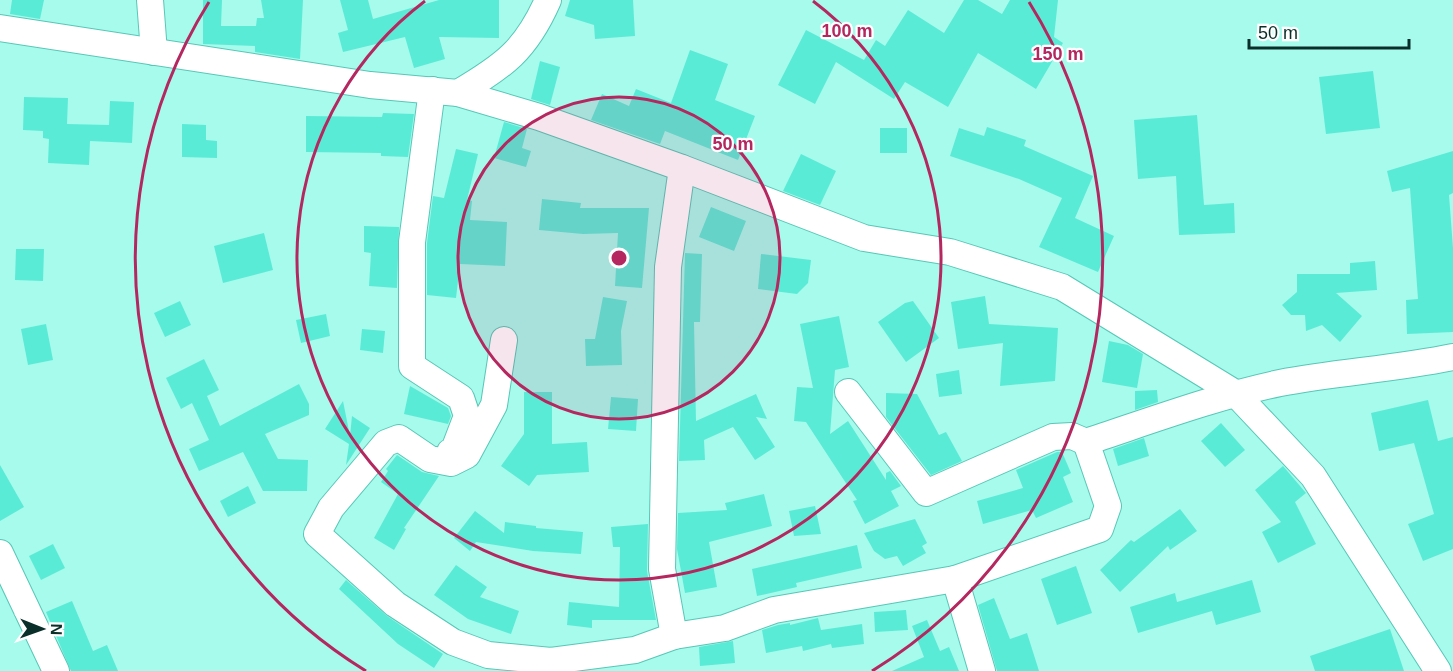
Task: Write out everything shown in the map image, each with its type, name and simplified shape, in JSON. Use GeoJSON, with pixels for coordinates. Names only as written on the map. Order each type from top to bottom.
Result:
{"type":"FeatureCollection","features":[{"type":"Feature","properties":{"kind":"street"},"geometry":{"type":"LineString","coordinates":[[150,0],[154,52]]}},
{"type":"Feature","properties":{"kind":"street"},"geometry":{"type":"LineString","coordinates":[[458,93],[508,61],[534,31],[548,0]]}},
{"type":"Feature","properties":{"kind":"street"},"geometry":{"type":"LineString","coordinates":[[0,28],[370,85],[458,93],[539,117],[682,168],[864,238],[951,252],[1062,287],[1235,393],[1313,476],[1438,671]]}},
{"type":"Feature","properties":{"kind":"street"},"geometry":{"type":"LineString","coordinates":[[430,459],[454,450],[467,416],[461,398],[412,366],[412,242],[432,90]]}},
{"type":"Feature","properties":{"kind":"street"},"geometry":{"type":"LineString","coordinates":[[675,636],[662,569],[668,267],[682,168]]}},
{"type":"Feature","properties":{"kind":"street"},"geometry":{"type":"LineString","coordinates":[[504,340],[495,405],[467,455],[451,463],[430,459],[399,438],[387,443],[332,508],[317,534],[395,604],[453,642],[488,655],[551,661],[635,650],[675,636],[725,628],[774,610],[956,579],[1100,530],[1108,506],[1086,441]]}},
{"type":"Feature","properties":{"kind":"street"},"geometry":{"type":"LineString","coordinates":[[848,392],[926,493],[1053,437],[1072,436],[1086,441],[1235,393],[1283,383],[1400,368],[1453,357]]}},
{"type":"Feature","properties":{"kind":"street"},"geometry":{"type":"LineString","coordinates":[[0,553],[56,671]]}},
{"type":"Feature","properties":{"kind":"street"},"geometry":{"type":"LineString","coordinates":[[956,579],[982,671]]}},
{"type":"Feature","properties":{"kind":"building"},"geometry":{"type":"Polygon","coordinates":[[[12,0],[44,0],[40,19],[10,14],[12,0]]]}},
{"type":"Feature","properties":{"kind":"building"},"geometry":{"type":"Polygon","coordinates":[[[203,0],[222,0],[221,26],[256,26],[257,18],[264,18],[261,0],[303,0],[300,59],[255,52],[255,46],[203,44],[203,0]]]}},
{"type":"Feature","properties":{"kind":"building"},"geometry":{"type":"Polygon","coordinates":[[[340,0],[368,0],[373,19],[439,0],[499,0],[499,38],[439,37],[445,59],[414,68],[405,37],[343,52],[338,33],[348,30],[340,0]]]}},
{"type":"Feature","properties":{"kind":"building"},"geometry":{"type":"Polygon","coordinates":[[[570,0],[633,0],[635,36],[595,39],[594,25],[565,16],[570,0]]]}},
{"type":"Feature","properties":{"kind":"building"},"geometry":{"type":"Polygon","coordinates":[[[964,0],[978,0],[1002,14],[1010,0],[1058,0],[1054,37],[1063,43],[1036,89],[978,53],[948,107],[905,82],[894,99],[836,62],[815,104],[778,85],[806,30],[864,60],[876,40],[885,46],[908,10],[944,33],[964,0]]]}},
{"type":"Feature","properties":{"kind":"building"},"geometry":{"type":"Polygon","coordinates":[[[690,50],[728,64],[715,100],[755,116],[738,160],[665,131],[660,144],[591,120],[602,94],[629,106],[636,89],[671,103],[690,50]]]}},
{"type":"Feature","properties":{"kind":"building"},"geometry":{"type":"Polygon","coordinates":[[[540,61],[560,67],[550,105],[531,99],[540,61]]]}},
{"type":"Feature","properties":{"kind":"building"},"geometry":{"type":"Polygon","coordinates":[[[1373,71],[1380,128],[1326,134],[1319,77],[1373,71]]]}},
{"type":"Feature","properties":{"kind":"building"},"geometry":{"type":"Polygon","coordinates":[[[24,97],[68,98],[67,124],[109,125],[110,101],[134,102],[132,143],[90,141],[89,165],[48,163],[49,139],[43,138],[43,131],[23,130],[24,97]]]}},
{"type":"Feature","properties":{"kind":"building"},"geometry":{"type":"Polygon","coordinates":[[[383,113],[414,114],[408,157],[381,156],[381,153],[306,152],[306,116],[382,117],[383,113]]]}},
{"type":"Feature","properties":{"kind":"building"},"geometry":{"type":"Polygon","coordinates":[[[1197,115],[1204,205],[1234,203],[1235,233],[1179,235],[1176,176],[1138,179],[1134,120],[1197,115]]]}},
{"type":"Feature","properties":{"kind":"building"},"geometry":{"type":"Polygon","coordinates":[[[504,122],[527,129],[522,148],[531,151],[526,167],[494,158],[504,122]]]}},
{"type":"Feature","properties":{"kind":"building"},"geometry":{"type":"Polygon","coordinates":[[[182,124],[206,125],[206,140],[217,141],[217,158],[182,157],[182,124]]]}},
{"type":"Feature","properties":{"kind":"building"},"geometry":{"type":"Polygon","coordinates":[[[987,127],[1026,140],[1024,146],[1093,176],[1075,218],[1114,236],[1098,272],[1039,247],[1062,198],[1019,179],[950,156],[959,128],[984,136],[987,127]]]}},
{"type":"Feature","properties":{"kind":"building"},"geometry":{"type":"Polygon","coordinates":[[[880,128],[907,128],[907,153],[880,153],[880,128]]]}},
{"type":"Feature","properties":{"kind":"building"},"geometry":{"type":"Polygon","coordinates":[[[456,149],[478,154],[467,200],[472,201],[470,220],[507,222],[505,266],[460,264],[456,298],[427,295],[427,243],[433,196],[444,198],[456,149]]]}},
{"type":"Feature","properties":{"kind":"building"},"geometry":{"type":"Polygon","coordinates":[[[1453,151],[1453,193],[1449,195],[1453,248],[1453,332],[1407,334],[1406,300],[1418,299],[1410,188],[1392,192],[1387,171],[1453,151]]]}},
{"type":"Feature","properties":{"kind":"building"},"geometry":{"type":"Polygon","coordinates":[[[801,154],[836,171],[820,205],[783,191],[801,154]]]}},
{"type":"Feature","properties":{"kind":"building"},"geometry":{"type":"Polygon","coordinates":[[[542,199],[581,203],[580,208],[649,208],[642,288],[615,286],[618,233],[583,234],[539,230],[542,199]]]}},
{"type":"Feature","properties":{"kind":"building"},"geometry":{"type":"Polygon","coordinates":[[[711,207],[746,221],[734,251],[699,237],[711,207]]]}},
{"type":"Feature","properties":{"kind":"building"},"geometry":{"type":"Polygon","coordinates":[[[364,226],[399,227],[397,288],[369,286],[371,253],[364,252],[364,226]]]}},
{"type":"Feature","properties":{"kind":"building"},"geometry":{"type":"Polygon","coordinates":[[[264,233],[273,270],[223,283],[214,246],[264,233]]]}},
{"type":"Feature","properties":{"kind":"building"},"geometry":{"type":"Polygon","coordinates":[[[16,249],[44,249],[43,281],[15,280],[16,249]]]}},
{"type":"Feature","properties":{"kind":"building"},"geometry":{"type":"Polygon","coordinates":[[[685,253],[702,254],[700,322],[694,322],[696,421],[756,394],[767,419],[756,417],[775,447],[755,460],[733,427],[704,440],[705,460],[679,461],[685,253]]]}},
{"type":"Feature","properties":{"kind":"building"},"geometry":{"type":"Polygon","coordinates":[[[761,254],[811,260],[808,283],[797,294],[758,289],[761,254]]]}},
{"type":"Feature","properties":{"kind":"building"},"geometry":{"type":"Polygon","coordinates":[[[1375,261],[1377,290],[1336,293],[1362,316],[1340,342],[1322,325],[1306,331],[1305,315],[1291,315],[1282,305],[1297,292],[1297,274],[1350,274],[1350,263],[1375,261]]]}},
{"type":"Feature","properties":{"kind":"building"},"geometry":{"type":"Polygon","coordinates":[[[985,296],[989,324],[1058,328],[1055,381],[1000,386],[1003,343],[958,349],[951,302],[985,296]]]}},
{"type":"Feature","properties":{"kind":"building"},"geometry":{"type":"Polygon","coordinates":[[[603,297],[627,301],[621,331],[622,365],[586,366],[585,339],[595,339],[603,297]]]}},
{"type":"Feature","properties":{"kind":"building"},"geometry":{"type":"Polygon","coordinates":[[[180,301],[191,325],[165,337],[154,313],[180,301]]]}},
{"type":"Feature","properties":{"kind":"building"},"geometry":{"type":"Polygon","coordinates":[[[913,301],[939,338],[906,362],[878,322],[905,303],[913,301]]]}},
{"type":"Feature","properties":{"kind":"building"},"geometry":{"type":"Polygon","coordinates":[[[326,314],[330,336],[301,343],[296,320],[326,314]]]}},
{"type":"Feature","properties":{"kind":"building"},"geometry":{"type":"Polygon","coordinates":[[[839,316],[849,367],[835,370],[830,434],[848,421],[886,480],[886,473],[890,471],[901,486],[891,491],[899,506],[865,524],[853,501],[857,500],[806,422],[794,421],[797,387],[813,388],[800,324],[839,316]]]}},
{"type":"Feature","properties":{"kind":"building"},"geometry":{"type":"Polygon","coordinates":[[[46,324],[53,360],[28,365],[21,329],[46,324]]]}},
{"type":"Feature","properties":{"kind":"building"},"geometry":{"type":"Polygon","coordinates":[[[362,329],[385,331],[383,353],[360,350],[362,329]]]}},
{"type":"Feature","properties":{"kind":"building"},"geometry":{"type":"Polygon","coordinates":[[[1109,341],[1128,345],[1143,354],[1137,388],[1102,382],[1109,341]]]}},
{"type":"Feature","properties":{"kind":"building"},"geometry":{"type":"Polygon","coordinates":[[[204,359],[219,390],[207,396],[220,426],[299,384],[309,404],[309,415],[265,434],[278,459],[308,460],[307,491],[263,491],[243,452],[199,471],[189,449],[209,440],[192,403],[181,409],[166,378],[204,359]]]}},
{"type":"Feature","properties":{"kind":"building"},"geometry":{"type":"Polygon","coordinates":[[[959,370],[962,394],[939,397],[936,374],[959,370]]]}},
{"type":"Feature","properties":{"kind":"building"},"geometry":{"type":"Polygon","coordinates":[[[410,386],[448,408],[451,416],[448,424],[404,414],[410,386]]]}},
{"type":"Feature","properties":{"kind":"building"},"geometry":{"type":"Polygon","coordinates":[[[1157,390],[1158,402],[1135,410],[1135,391],[1157,390]]]}},
{"type":"Feature","properties":{"kind":"building"},"geometry":{"type":"Polygon","coordinates":[[[524,392],[552,392],[552,444],[587,442],[589,472],[537,475],[529,486],[501,466],[524,434],[524,392]]]}},
{"type":"Feature","properties":{"kind":"building"},"geometry":{"type":"Polygon","coordinates":[[[886,393],[917,394],[939,435],[946,432],[962,461],[931,475],[886,417],[886,393]]]}},
{"type":"Feature","properties":{"kind":"building"},"geometry":{"type":"Polygon","coordinates":[[[611,397],[638,399],[636,431],[608,429],[611,397]]]}},
{"type":"Feature","properties":{"kind":"building"},"geometry":{"type":"Polygon","coordinates":[[[1428,400],[1438,441],[1453,437],[1453,549],[1423,561],[1408,524],[1434,514],[1414,443],[1379,451],[1371,413],[1428,400]]]}},
{"type":"Feature","properties":{"kind":"building"},"geometry":{"type":"Polygon","coordinates":[[[343,401],[350,436],[352,416],[370,428],[346,465],[349,444],[325,429],[343,401]]]}},
{"type":"Feature","properties":{"kind":"building"},"geometry":{"type":"Polygon","coordinates":[[[1221,423],[1245,450],[1225,467],[1201,441],[1221,423]]]}},
{"type":"Feature","properties":{"kind":"building"},"geometry":{"type":"Polygon","coordinates":[[[1144,438],[1149,456],[1118,466],[1113,449],[1144,438]]]}},
{"type":"Feature","properties":{"kind":"building"},"geometry":{"type":"Polygon","coordinates":[[[1057,452],[1062,452],[1071,473],[1063,477],[1073,502],[1036,518],[1032,510],[983,524],[977,501],[1023,488],[1016,470],[1057,452]]]}},
{"type":"Feature","properties":{"kind":"building"},"geometry":{"type":"Polygon","coordinates":[[[397,455],[422,472],[439,476],[404,528],[406,529],[394,550],[374,538],[398,494],[381,482],[388,471],[386,469],[397,455]]]}},
{"type":"Feature","properties":{"kind":"building"},"geometry":{"type":"Polygon","coordinates":[[[0,465],[24,507],[0,521],[0,465]]]}},
{"type":"Feature","properties":{"kind":"building"},"geometry":{"type":"Polygon","coordinates":[[[1283,466],[1306,493],[1295,502],[1316,544],[1278,563],[1262,532],[1281,522],[1255,490],[1283,466]]]}},
{"type":"Feature","properties":{"kind":"building"},"geometry":{"type":"Polygon","coordinates":[[[248,486],[256,503],[228,517],[220,501],[248,486]]]}},
{"type":"Feature","properties":{"kind":"building"},"geometry":{"type":"Polygon","coordinates":[[[764,494],[772,526],[709,542],[717,587],[685,593],[677,549],[678,513],[727,510],[725,503],[764,494]]]}},
{"type":"Feature","properties":{"kind":"building"},"geometry":{"type":"Polygon","coordinates":[[[815,506],[821,534],[794,536],[789,511],[815,506]]]}},
{"type":"Feature","properties":{"kind":"building"},"geometry":{"type":"Polygon","coordinates":[[[1180,509],[1197,531],[1170,550],[1168,546],[1120,592],[1100,570],[1131,540],[1134,542],[1180,509]]]}},
{"type":"Feature","properties":{"kind":"building"},"geometry":{"type":"Polygon","coordinates":[[[475,511],[504,533],[505,522],[536,526],[536,528],[583,532],[581,554],[533,551],[476,542],[470,551],[454,538],[475,511]]]}},
{"type":"Feature","properties":{"kind":"building"},"geometry":{"type":"Polygon","coordinates":[[[915,519],[927,543],[922,546],[926,553],[903,566],[897,556],[885,559],[874,551],[864,533],[915,519]]]}},
{"type":"Feature","properties":{"kind":"building"},"geometry":{"type":"Polygon","coordinates":[[[648,524],[647,571],[656,620],[592,620],[592,628],[567,625],[569,602],[619,607],[620,547],[613,547],[611,527],[648,524]]]}},
{"type":"Feature","properties":{"kind":"building"},"geometry":{"type":"Polygon","coordinates":[[[53,544],[65,568],[41,580],[29,556],[53,544]]]}},
{"type":"Feature","properties":{"kind":"building"},"geometry":{"type":"Polygon","coordinates":[[[857,545],[862,568],[796,583],[797,587],[757,596],[752,569],[857,545]]]}},
{"type":"Feature","properties":{"kind":"building"},"geometry":{"type":"Polygon","coordinates":[[[456,565],[487,587],[480,597],[519,611],[511,634],[468,619],[434,595],[456,565]]]}},
{"type":"Feature","properties":{"kind":"building"},"geometry":{"type":"Polygon","coordinates":[[[1076,566],[1092,613],[1057,625],[1041,579],[1076,566]]]}},
{"type":"Feature","properties":{"kind":"building"},"geometry":{"type":"Polygon","coordinates":[[[346,580],[387,616],[443,654],[434,668],[398,644],[339,589],[346,580]]]}},
{"type":"Feature","properties":{"kind":"building"},"geometry":{"type":"Polygon","coordinates":[[[1252,580],[1261,612],[1216,625],[1212,611],[1138,633],[1130,607],[1175,593],[1177,602],[1252,580]]]}},
{"type":"Feature","properties":{"kind":"building"},"geometry":{"type":"Polygon","coordinates":[[[994,598],[1010,639],[1027,633],[1039,671],[997,671],[978,605],[994,598]]]}},
{"type":"Feature","properties":{"kind":"building"},"geometry":{"type":"Polygon","coordinates":[[[72,601],[93,651],[107,645],[118,671],[71,671],[46,612],[72,601]]]}},
{"type":"Feature","properties":{"kind":"building"},"geometry":{"type":"Polygon","coordinates":[[[906,610],[908,630],[875,632],[874,612],[906,610]]]}},
{"type":"Feature","properties":{"kind":"building"},"geometry":{"type":"Polygon","coordinates":[[[818,618],[821,630],[862,624],[864,644],[832,648],[831,644],[803,651],[802,646],[766,653],[762,630],[818,618]]]}},
{"type":"Feature","properties":{"kind":"building"},"geometry":{"type":"Polygon","coordinates":[[[927,620],[940,651],[949,647],[959,671],[892,671],[924,657],[912,626],[927,620]]]}},
{"type":"Feature","properties":{"kind":"building"},"geometry":{"type":"Polygon","coordinates":[[[1390,629],[1404,671],[1315,671],[1310,656],[1390,629]]]}},
{"type":"Feature","properties":{"kind":"building"},"geometry":{"type":"Polygon","coordinates":[[[733,641],[735,663],[700,666],[699,647],[733,641]]]}}]}
